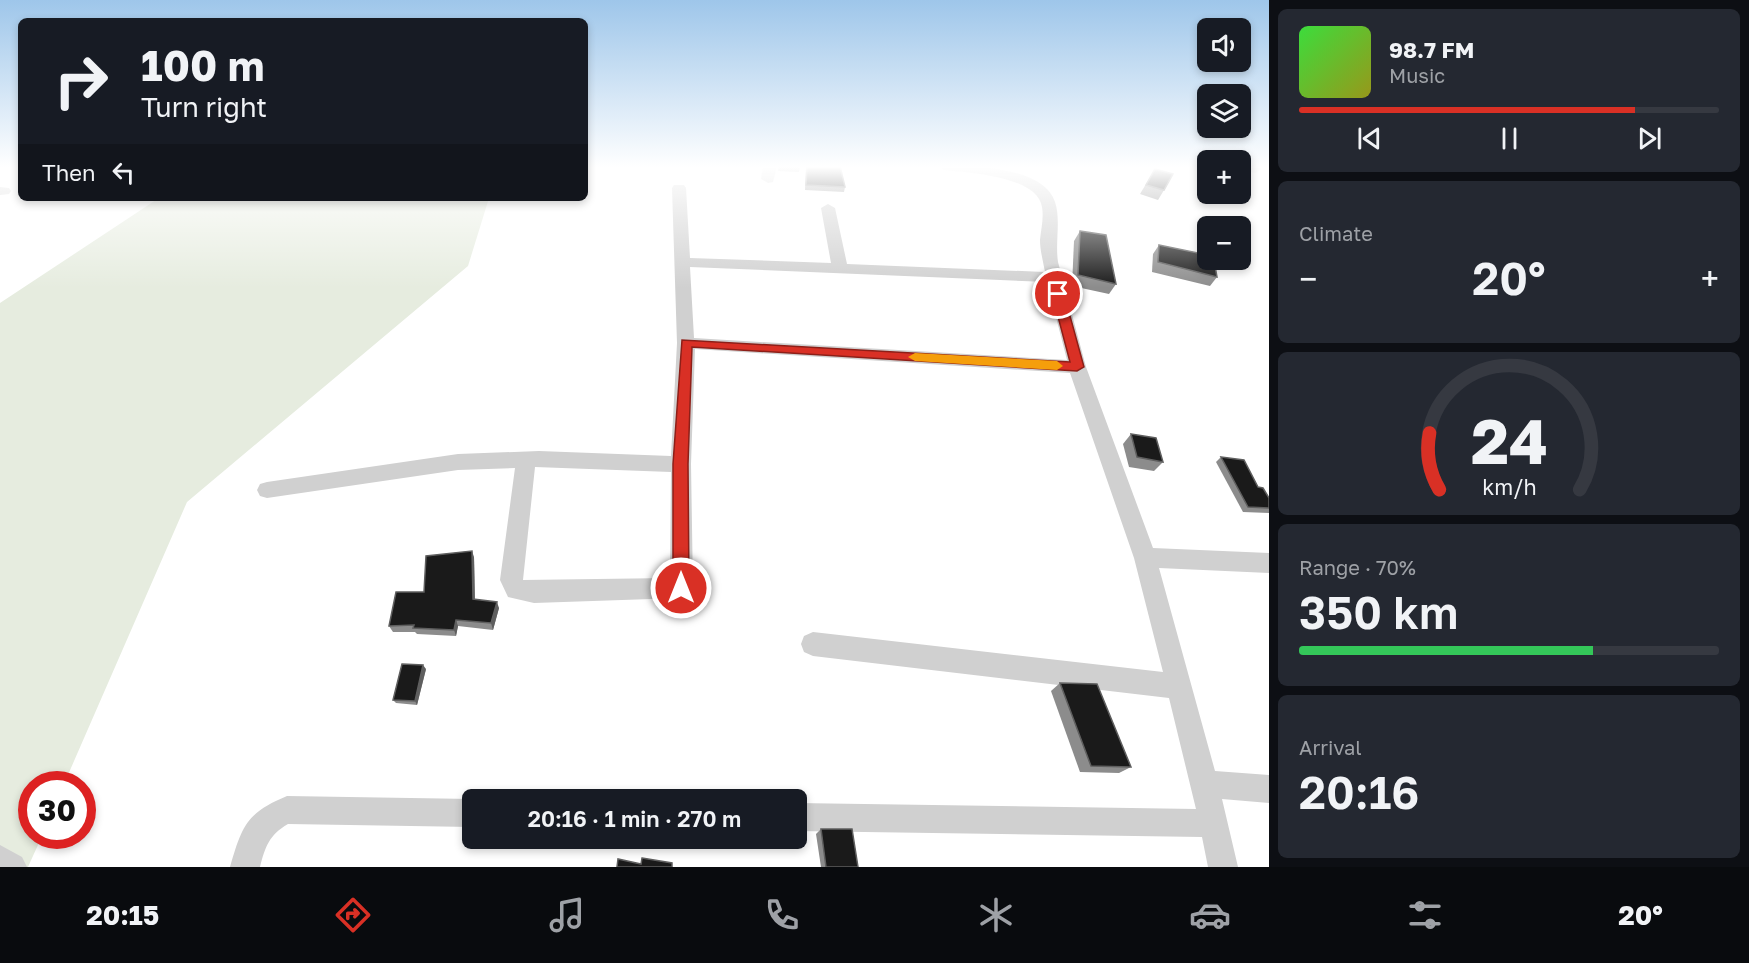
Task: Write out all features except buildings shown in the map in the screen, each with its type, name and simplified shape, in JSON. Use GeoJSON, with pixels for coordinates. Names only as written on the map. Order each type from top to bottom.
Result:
{"type":"FeatureCollection","features":[{"type":"Feature","properties":{"kind":"street"},"geometry":{"type":"LineString","coordinates":[[526,459],[511,580],[516,590],[524,592],[681,588],[681,464],[686,343],[680,206]]}},
{"type":"Feature","properties":{"kind":"street"},"geometry":{"type":"LineString","coordinates":[[1048,206],[1051,216],[1048,243],[1053,277],[1074,347],[1077,367],[1145,558],[1205,784],[1222,867]]}},
{"type":"Feature","properties":{"kind":"street"},"geometry":{"type":"LineString","coordinates":[[828,208],[840,267]]}},
{"type":"Feature","properties":{"kind":"street"},"geometry":{"type":"LineString","coordinates":[[683,262],[1053,277]]}},
{"type":"Feature","properties":{"kind":"street"},"geometry":{"type":"LineString","coordinates":[[686,343],[1077,367]]}},
{"type":"Feature","properties":{"kind":"street"},"geometry":{"type":"LineString","coordinates":[[267,490],[425,466],[526,459],[681,464]]}},
{"type":"Feature","properties":{"kind":"street"},"geometry":{"type":"LineString","coordinates":[[1145,558],[1269,563]]}},
{"type":"Feature","properties":{"kind":"street"},"geometry":{"type":"LineString","coordinates":[[813,644],[1180,687]]}},
{"type":"Feature","properties":{"kind":"street"},"geometry":{"type":"LineString","coordinates":[[1205,784],[1269,789]]}},
{"type":"Feature","properties":{"kind":"street"},"geometry":{"type":"LineString","coordinates":[[245,867],[255,832],[270,817],[287,810],[462,813]]}},
{"type":"Feature","properties":{"kind":"street"},"geometry":{"type":"LineString","coordinates":[[807,817],[1212,823]]}},
{"type":"Feature","properties":{"kind":"street"},"geometry":{"type":"LineString","coordinates":[[0,860],[12,867]]}},
{"type":"Feature","properties":{"kind":"shaded area"},"geometry":{"type":"Polygon","coordinates":[[[146,206],[486,206],[468,266],[187,502],[70,771],[18,771],[18,849],[36,849],[28,867],[0,867],[0,303],[146,206]]]}},
{"type":"Feature","properties":{"kind":"slow traffic"},"geometry":{"type":"LineString","coordinates":[[915,357],[1057,366]]}},
{"type":"Feature","properties":{"kind":"route"},"geometry":{"type":"LineString","coordinates":[[681,588],[681,464],[686,343],[1077,367],[1074,347],[1058,294]]}}]}
